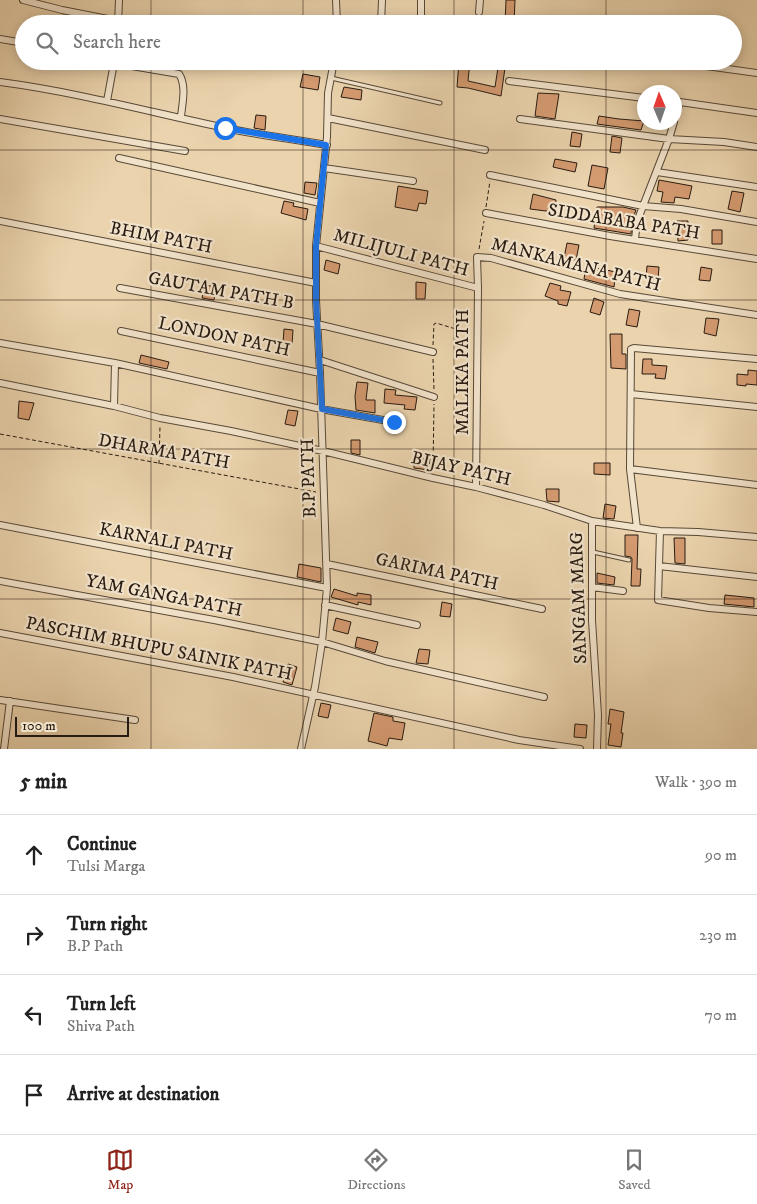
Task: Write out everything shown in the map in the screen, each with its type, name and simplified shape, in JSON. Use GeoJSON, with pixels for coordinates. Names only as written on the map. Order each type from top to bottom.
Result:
{"type":"FeatureCollection","features":[{"type":"Feature","properties":{"kind":"street"},"geometry":{"type":"LineString","coordinates":[[23,0],[85,15]]}},
{"type":"Feature","properties":{"kind":"street"},"geometry":{"type":"LineString","coordinates":[[119,15],[120,0]]}},
{"type":"Feature","properties":{"kind":"street"},"geometry":{"type":"LineString","coordinates":[[336,0],[337,15]]}},
{"type":"Feature","properties":{"kind":"street"},"geometry":{"type":"LineString","coordinates":[[381,15],[382,0]]}},
{"type":"Feature","properties":{"kind":"street"},"geometry":{"type":"LineString","coordinates":[[421,0],[421,15]]}},
{"type":"Feature","properties":{"kind":"street"},"geometry":{"type":"LineString","coordinates":[[479,12],[480,0]]}},
{"type":"Feature","properties":{"kind":"street"},"geometry":{"type":"LineString","coordinates":[[0,39],[15,42]]}},
{"type":"Feature","properties":{"kind":"street"},"geometry":{"type":"LineString","coordinates":[[107,101],[112,70]]}},
{"type":"Feature","properties":{"kind":"street"},"geometry":{"type":"LineString","coordinates":[[156,70],[178,74],[182,80],[181,118]]}},
{"type":"Feature","properties":{"kind":"street","name":"B.P PATH"},"geometry":{"type":"LineString","coordinates":[[301,749],[322,642],[327,588],[322,409],[317,324],[316,246],[326,145],[328,93],[332,70]]}},
{"type":"Feature","properties":{"kind":"street"},"geometry":{"type":"LineString","coordinates":[[735,70],[757,73]]}},
{"type":"Feature","properties":{"kind":"street"},"geometry":{"type":"LineString","coordinates":[[509,81],[637,97]]}},
{"type":"Feature","properties":{"kind":"street"},"geometry":{"type":"LineString","coordinates":[[0,82],[38,87],[107,101],[225,128],[326,145]]}},
{"type":"Feature","properties":{"kind":"street"},"geometry":{"type":"LineString","coordinates":[[682,103],[757,114]]}},
{"type":"Feature","properties":{"kind":"street"},"geometry":{"type":"LineString","coordinates":[[328,118],[485,150]]}},
{"type":"Feature","properties":{"kind":"street"},"geometry":{"type":"LineString","coordinates":[[0,119],[185,151]]}},
{"type":"Feature","properties":{"kind":"street"},"geometry":{"type":"LineString","coordinates":[[520,119],[669,139],[724,142],[757,147]]}},
{"type":"Feature","properties":{"kind":"street"},"geometry":{"type":"LineString","coordinates":[[635,239],[637,222],[672,130]]}},
{"type":"Feature","properties":{"kind":"street"},"geometry":{"type":"LineString","coordinates":[[119,158],[320,203]]}},
{"type":"Feature","properties":{"kind":"street"},"geometry":{"type":"LineString","coordinates":[[324,168],[413,181]]}},
{"type":"Feature","properties":{"kind":"street"},"geometry":{"type":"LineString","coordinates":[[657,172],[757,187]]}},
{"type":"Feature","properties":{"kind":"street"},"geometry":{"type":"LineString","coordinates":[[490,174],[643,206],[681,209],[757,222]]}},
{"type":"Feature","properties":{"kind":"street","name":"SIDDABABA PATH"},"geometry":{"type":"LineString","coordinates":[[486,213],[546,225],[757,259]]}},
{"type":"Feature","properties":{"kind":"street","name":"BHIM PATH"},"geometry":{"type":"LineString","coordinates":[[0,221],[316,283]]}},
{"type":"Feature","properties":{"kind":"street","name":"MILIJULI PATH"},"geometry":{"type":"LineString","coordinates":[[316,246],[478,288]]}},
{"type":"Feature","properties":{"kind":"street","name":"MALIKA PATH"},"geometry":{"type":"LineString","coordinates":[[476,487],[477,257]]}},
{"type":"Feature","properties":{"kind":"street","name":"MANKAMANA PATH"},"geometry":{"type":"LineString","coordinates":[[477,257],[491,258],[620,294],[757,315]]}},
{"type":"Feature","properties":{"kind":"street","name":"GAUTAM PATH B"},"geometry":{"type":"LineString","coordinates":[[120,288],[317,324],[433,352]]}},
{"type":"Feature","properties":{"kind":"street","name":"LONDON PATH"},"geometry":{"type":"LineString","coordinates":[[121,331],[320,373]]}},
{"type":"Feature","properties":{"kind":"street"},"geometry":{"type":"LineString","coordinates":[[0,343],[115,363],[322,409],[394,422]]}},
{"type":"Feature","properties":{"kind":"street"},"geometry":{"type":"LineString","coordinates":[[637,528],[630,469],[630,352],[634,348],[757,359]]}},
{"type":"Feature","properties":{"kind":"street"},"geometry":{"type":"LineString","coordinates":[[320,360],[434,397]]}},
{"type":"Feature","properties":{"kind":"street"},"geometry":{"type":"LineString","coordinates":[[114,406],[115,363]]}},
{"type":"Feature","properties":{"kind":"street","name":"BIJAY PATH"},"geometry":{"type":"LineString","coordinates":[[0,383],[114,406],[160,418],[323,450],[476,487],[544,505],[592,521]]}},
{"type":"Feature","properties":{"kind":"street"},"geometry":{"type":"LineString","coordinates":[[631,394],[757,407]]}},
{"type":"Feature","properties":{"kind":"street"},"geometry":{"type":"LineString","coordinates":[[630,469],[757,485]]}},
{"type":"Feature","properties":{"kind":"street","name":"SANGAM MARG"},"geometry":{"type":"LineString","coordinates":[[597,749],[598,715],[592,620],[592,521],[660,531],[757,537]]}},
{"type":"Feature","properties":{"kind":"street","name":"KARNALI PATH"},"geometry":{"type":"LineString","coordinates":[[0,525],[327,588]]}},
{"type":"Feature","properties":{"kind":"street"},"geometry":{"type":"LineString","coordinates":[[660,531],[658,598],[660,601],[757,612]]}},
{"type":"Feature","properties":{"kind":"street","name":"GARIMA PATH"},"geometry":{"type":"LineString","coordinates":[[327,564],[542,609]]}},
{"type":"Feature","properties":{"kind":"street"},"geometry":{"type":"LineString","coordinates":[[659,566],[757,578]]}},
{"type":"Feature","properties":{"kind":"street","name":"YAM GANGA PATH"},"geometry":{"type":"LineString","coordinates":[[0,581],[214,620],[322,642],[385,661],[544,697]]}},
{"type":"Feature","properties":{"kind":"street"},"geometry":{"type":"LineString","coordinates":[[592,587],[623,591]]}},
{"type":"Feature","properties":{"kind":"street"},"geometry":{"type":"LineString","coordinates":[[325,605],[417,625]]}},
{"type":"Feature","properties":{"kind":"street","name":"PASCHIM BHUPU SAINIK PATH"},"geometry":{"type":"LineString","coordinates":[[0,633],[233,677],[519,740],[580,749]]}},
{"type":"Feature","properties":{"kind":"street"},"geometry":{"type":"LineString","coordinates":[[0,700],[135,720]]}},
{"type":"Feature","properties":{"kind":"street"},"geometry":{"type":"LineString","coordinates":[[4,749],[10,701]]}},
{"type":"Feature","properties":{"kind":"lane"},"geometry":{"type":"LineString","coordinates":[[331,78],[440,103]]}},
{"type":"Feature","properties":{"kind":"lane"},"geometry":{"type":"LineString","coordinates":[[591,552],[629,560]]}},
{"type":"Feature","properties":{"kind":"path"},"geometry":{"type":"LineString","coordinates":[[433,478],[434,324],[438,323],[477,336]]}},
{"type":"Feature","properties":{"kind":"path"},"geometry":{"type":"LineString","coordinates":[[159,464],[160,418]]}},
{"type":"Feature","properties":{"kind":"path","name":"DHARMA PATH"},"geometry":{"type":"LineString","coordinates":[[0,434],[324,494]]}},
{"type":"Feature","properties":{"kind":"building"},"geometry":{"type":"Polygon","coordinates":[[[506,0],[515,0],[514,15],[505,15],[506,0]]]}},
{"type":"Feature","properties":{"kind":"building"},"geometry":{"type":"Polygon","coordinates":[[[458,70],[469,70],[468,81],[495,87],[498,70],[505,70],[501,96],[457,87],[458,70]]]}},
{"type":"Feature","properties":{"kind":"building"},"geometry":{"type":"Polygon","coordinates":[[[303,74],[320,77],[318,90],[300,87],[303,74]]]}},
{"type":"Feature","properties":{"kind":"building"},"geometry":{"type":"Polygon","coordinates":[[[344,87],[362,90],[361,100],[341,97],[344,87]]]}},
{"type":"Feature","properties":{"kind":"building"},"geometry":{"type":"Polygon","coordinates":[[[538,93],[559,94],[555,119],[535,116],[538,93]]]}},
{"type":"Feature","properties":{"kind":"building"},"geometry":{"type":"Polygon","coordinates":[[[256,115],[266,116],[265,130],[254,128],[256,115]]]}},
{"type":"Feature","properties":{"kind":"building"},"geometry":{"type":"Polygon","coordinates":[[[599,116],[637,120],[637,129],[597,124],[599,116]]]}},
{"type":"Feature","properties":{"kind":"building"},"geometry":{"type":"Polygon","coordinates":[[[572,132],[582,134],[580,147],[570,146],[572,132]]]}},
{"type":"Feature","properties":{"kind":"building"},"geometry":{"type":"Polygon","coordinates":[[[612,136],[622,138],[620,153],[610,152],[612,136]]]}},
{"type":"Feature","properties":{"kind":"building"},"geometry":{"type":"Polygon","coordinates":[[[555,159],[577,163],[575,172],[553,167],[555,159]]]}},
{"type":"Feature","properties":{"kind":"building"},"geometry":{"type":"Polygon","coordinates":[[[592,165],[608,168],[604,189],[588,186],[592,165]]]}},
{"type":"Feature","properties":{"kind":"building"},"geometry":{"type":"Polygon","coordinates":[[[659,180],[692,186],[689,199],[675,197],[674,203],[661,202],[663,192],[657,191],[659,180]]]}},
{"type":"Feature","properties":{"kind":"building"},"geometry":{"type":"Polygon","coordinates":[[[305,182],[317,183],[315,195],[304,193],[305,182]]]}},
{"type":"Feature","properties":{"kind":"building"},"geometry":{"type":"Polygon","coordinates":[[[398,186],[428,191],[426,204],[419,203],[417,211],[395,207],[398,186]]]}},
{"type":"Feature","properties":{"kind":"building"},"geometry":{"type":"Polygon","coordinates":[[[732,191],[744,193],[740,212],[728,209],[732,191]]]}},
{"type":"Feature","properties":{"kind":"building"},"geometry":{"type":"Polygon","coordinates":[[[533,194],[556,200],[554,212],[530,209],[533,194]]]}},
{"type":"Feature","properties":{"kind":"building"},"geometry":{"type":"Polygon","coordinates":[[[284,201],[294,203],[293,206],[308,209],[306,220],[281,213],[284,201]]]}},
{"type":"Feature","properties":{"kind":"building"},"geometry":{"type":"Polygon","coordinates":[[[597,207],[623,207],[636,210],[632,221],[631,234],[594,228],[597,207]]]}},
{"type":"Feature","properties":{"kind":"building"},"geometry":{"type":"Polygon","coordinates":[[[677,221],[688,221],[688,240],[678,241],[677,221]]]}},
{"type":"Feature","properties":{"kind":"building"},"geometry":{"type":"Polygon","coordinates":[[[712,230],[722,230],[722,244],[712,244],[712,230]]]}},
{"type":"Feature","properties":{"kind":"building"},"geometry":{"type":"Polygon","coordinates":[[[567,243],[579,245],[576,260],[564,258],[567,243]]]}},
{"type":"Feature","properties":{"kind":"building"},"geometry":{"type":"Polygon","coordinates":[[[326,260],[340,264],[338,274],[324,270],[326,260]]]}},
{"type":"Feature","properties":{"kind":"building"},"geometry":{"type":"Polygon","coordinates":[[[586,266],[616,272],[614,287],[584,279],[586,266]]]}},
{"type":"Feature","properties":{"kind":"building"},"geometry":{"type":"Polygon","coordinates":[[[647,266],[659,267],[658,279],[646,279],[647,266]]]}},
{"type":"Feature","properties":{"kind":"building"},"geometry":{"type":"Polygon","coordinates":[[[701,267],[712,269],[710,281],[699,280],[701,267]]]}},
{"type":"Feature","properties":{"kind":"building"},"geometry":{"type":"Polygon","coordinates":[[[416,282],[426,283],[425,299],[416,299],[416,282]]]}},
{"type":"Feature","properties":{"kind":"building"},"geometry":{"type":"Polygon","coordinates":[[[550,283],[561,286],[560,290],[571,292],[567,306],[558,304],[558,301],[545,296],[550,283]]]}},
{"type":"Feature","properties":{"kind":"building"},"geometry":{"type":"Polygon","coordinates":[[[205,285],[216,287],[214,300],[202,298],[205,285]]]}},
{"type":"Feature","properties":{"kind":"building"},"geometry":{"type":"Polygon","coordinates":[[[594,298],[604,302],[600,315],[590,312],[594,298]]]}},
{"type":"Feature","properties":{"kind":"building"},"geometry":{"type":"Polygon","coordinates":[[[629,309],[640,311],[637,327],[626,325],[629,309]]]}},
{"type":"Feature","properties":{"kind":"building"},"geometry":{"type":"Polygon","coordinates":[[[706,318],[719,319],[716,336],[704,333],[706,318]]]}},
{"type":"Feature","properties":{"kind":"building"},"geometry":{"type":"Polygon","coordinates":[[[284,329],[293,330],[292,344],[283,343],[284,329]]]}},
{"type":"Feature","properties":{"kind":"building"},"geometry":{"type":"Polygon","coordinates":[[[610,334],[622,334],[622,354],[626,354],[626,369],[611,368],[610,334]]]}},
{"type":"Feature","properties":{"kind":"building"},"geometry":{"type":"Polygon","coordinates":[[[141,355],[169,362],[167,369],[139,363],[141,355]]]}},
{"type":"Feature","properties":{"kind":"building"},"geometry":{"type":"Polygon","coordinates":[[[643,359],[652,359],[652,365],[667,366],[665,379],[655,378],[656,374],[642,374],[643,359]]]}},
{"type":"Feature","properties":{"kind":"building"},"geometry":{"type":"Polygon","coordinates":[[[748,370],[757,371],[757,385],[737,385],[737,374],[748,375],[748,370]]]}},
{"type":"Feature","properties":{"kind":"building"},"geometry":{"type":"Polygon","coordinates":[[[357,382],[368,383],[366,400],[375,400],[375,413],[356,410],[357,382]]]}},
{"type":"Feature","properties":{"kind":"building"},"geometry":{"type":"Polygon","coordinates":[[[385,389],[396,390],[395,395],[417,397],[415,410],[404,409],[405,405],[384,403],[385,389]]]}},
{"type":"Feature","properties":{"kind":"building"},"geometry":{"type":"Polygon","coordinates":[[[19,401],[34,403],[29,420],[18,418],[19,401]]]}},
{"type":"Feature","properties":{"kind":"building"},"geometry":{"type":"Polygon","coordinates":[[[288,410],[298,411],[295,426],[285,424],[288,410]]]}},
{"type":"Feature","properties":{"kind":"building"},"geometry":{"type":"Polygon","coordinates":[[[351,440],[360,440],[360,455],[351,453],[351,440]]]}},
{"type":"Feature","properties":{"kind":"building"},"geometry":{"type":"Polygon","coordinates":[[[414,458],[430,459],[429,470],[414,468],[414,458]]]}},
{"type":"Feature","properties":{"kind":"building"},"geometry":{"type":"Polygon","coordinates":[[[594,463],[610,463],[610,475],[594,474],[594,463]]]}},
{"type":"Feature","properties":{"kind":"building"},"geometry":{"type":"Polygon","coordinates":[[[546,489],[559,489],[559,502],[547,501],[546,489]]]}},
{"type":"Feature","properties":{"kind":"building"},"geometry":{"type":"Polygon","coordinates":[[[605,504],[616,506],[614,519],[603,518],[605,504]]]}},
{"type":"Feature","properties":{"kind":"building"},"geometry":{"type":"Polygon","coordinates":[[[625,535],[638,535],[637,569],[641,569],[640,586],[631,586],[632,559],[625,556],[625,535]]]}},
{"type":"Feature","properties":{"kind":"building"},"geometry":{"type":"Polygon","coordinates":[[[674,538],[685,538],[685,564],[675,563],[674,538]]]}},
{"type":"Feature","properties":{"kind":"building"},"geometry":{"type":"Polygon","coordinates":[[[299,564],[321,568],[321,582],[297,577],[299,564]]]}},
{"type":"Feature","properties":{"kind":"building"},"geometry":{"type":"Polygon","coordinates":[[[597,573],[615,577],[614,585],[597,583],[597,573]]]}},
{"type":"Feature","properties":{"kind":"building"},"geometry":{"type":"Polygon","coordinates":[[[334,589],[357,596],[357,593],[371,595],[371,605],[358,602],[358,605],[331,597],[334,589]]]}},
{"type":"Feature","properties":{"kind":"building"},"geometry":{"type":"Polygon","coordinates":[[[725,595],[754,598],[754,607],[724,604],[725,595]]]}},
{"type":"Feature","properties":{"kind":"building"},"geometry":{"type":"Polygon","coordinates":[[[442,602],[452,604],[450,617],[440,616],[442,602]]]}},
{"type":"Feature","properties":{"kind":"building"},"geometry":{"type":"Polygon","coordinates":[[[336,618],[351,622],[348,634],[333,630],[336,618]]]}},
{"type":"Feature","properties":{"kind":"building"},"geometry":{"type":"Polygon","coordinates":[[[357,637],[378,642],[375,653],[355,647],[357,637]]]}},
{"type":"Feature","properties":{"kind":"building"},"geometry":{"type":"Polygon","coordinates":[[[419,649],[430,650],[428,664],[416,663],[419,649]]]}},
{"type":"Feature","properties":{"kind":"building"},"geometry":{"type":"Polygon","coordinates":[[[288,664],[297,667],[292,685],[283,682],[288,664]]]}},
{"type":"Feature","properties":{"kind":"building"},"geometry":{"type":"Polygon","coordinates":[[[321,703],[331,705],[328,718],[318,716],[321,703]]]}},
{"type":"Feature","properties":{"kind":"building"},"geometry":{"type":"Polygon","coordinates":[[[610,709],[624,712],[621,747],[608,745],[611,724],[608,724],[610,709]]]}},
{"type":"Feature","properties":{"kind":"building"},"geometry":{"type":"Polygon","coordinates":[[[374,713],[393,717],[393,721],[405,723],[402,740],[389,738],[387,746],[368,741],[374,713]]]}},
{"type":"Feature","properties":{"kind":"building"},"geometry":{"type":"Polygon","coordinates":[[[575,724],[587,725],[586,738],[574,737],[575,724]]]}},
{"type":"Feature","properties":{"kind":"route"},"geometry":{"type":"LineString","coordinates":[[225,128],[326,145],[316,246],[316,300],[322,409],[394,422]]}}]}
